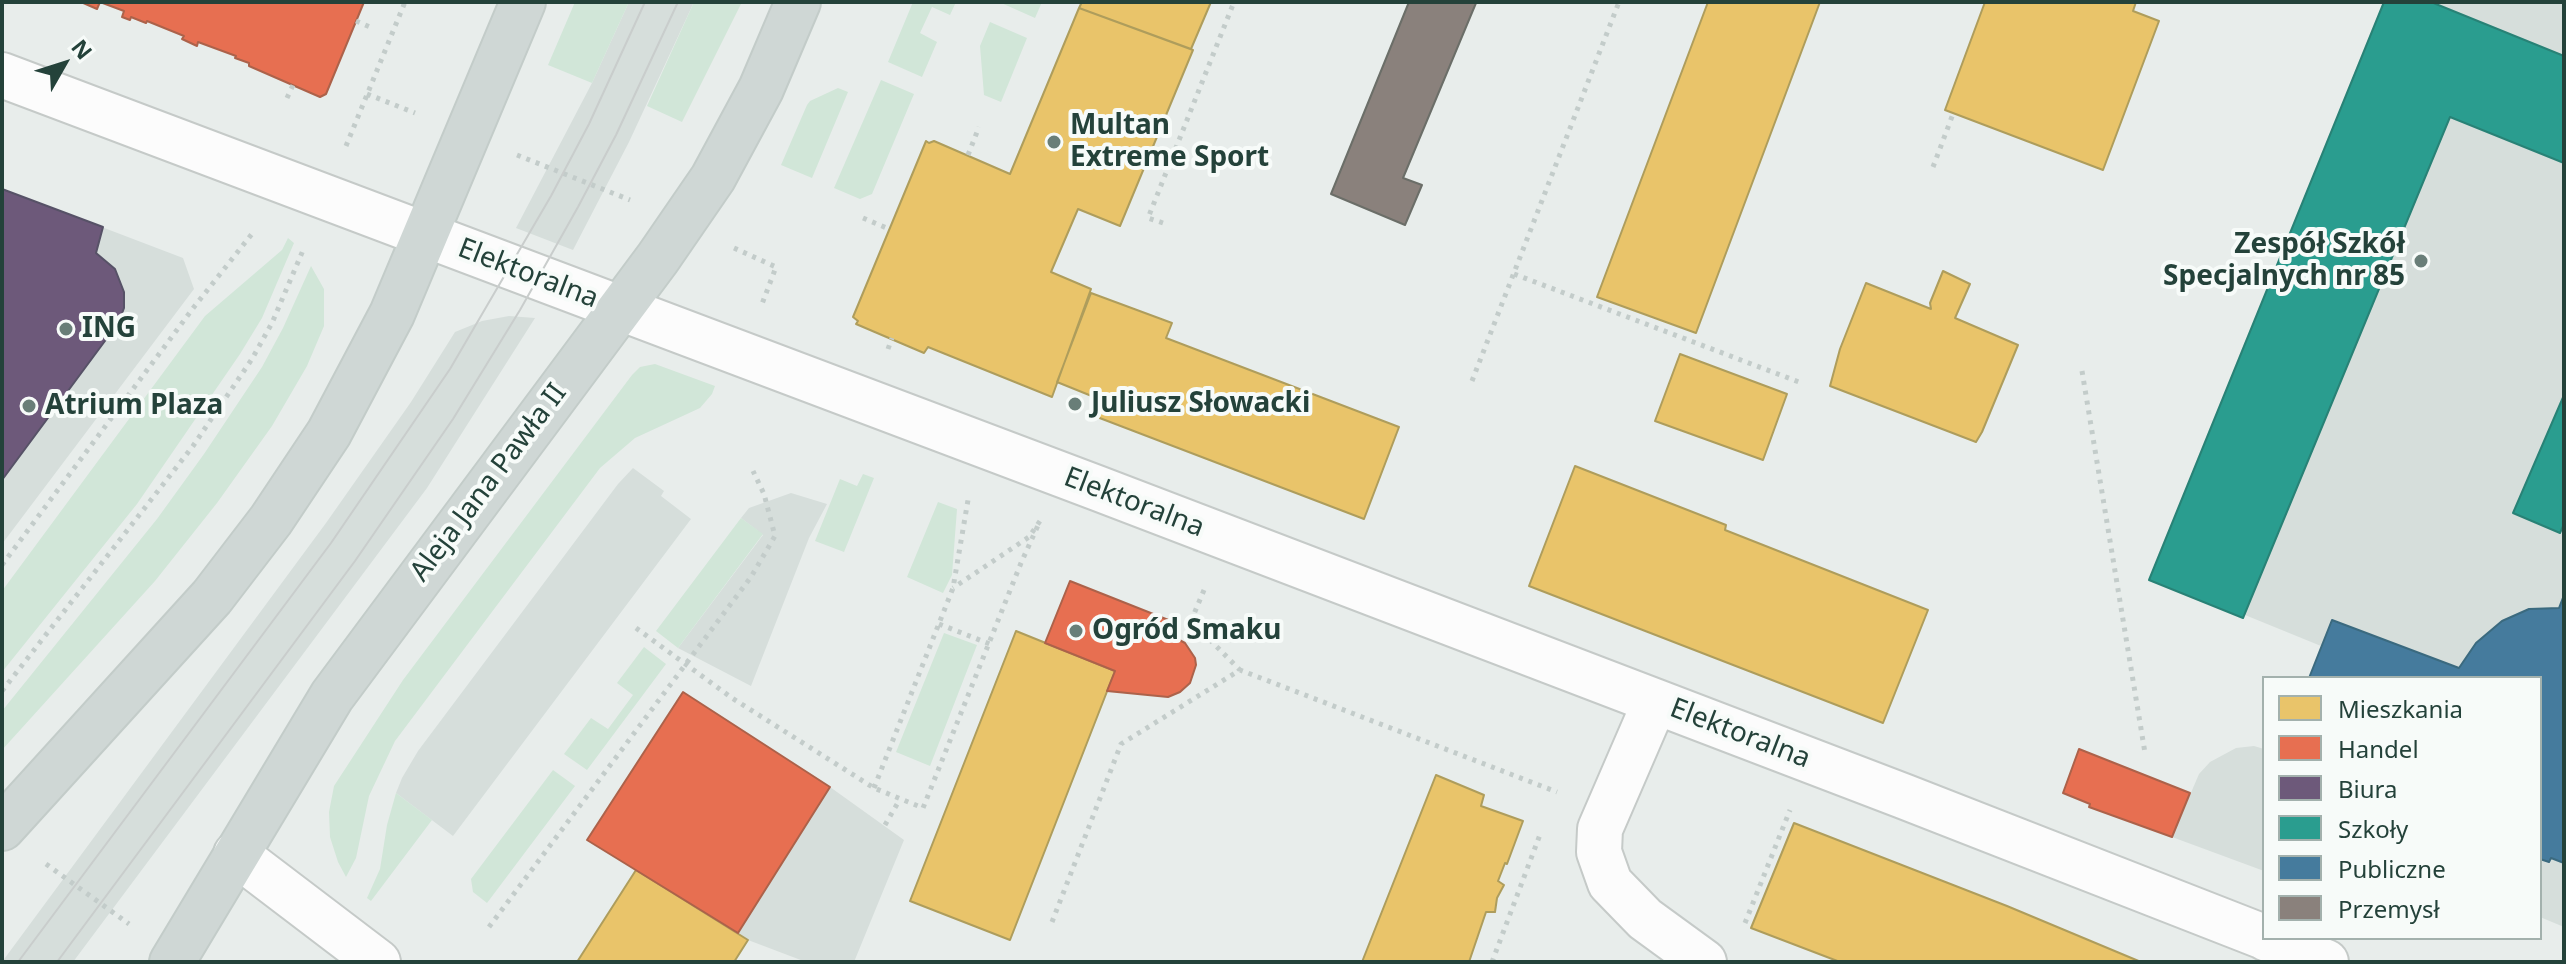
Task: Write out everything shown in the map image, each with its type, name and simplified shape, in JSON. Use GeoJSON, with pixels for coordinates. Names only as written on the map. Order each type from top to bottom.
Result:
{"type":"FeatureCollection","features":[{"type":"Feature","properties":{"kind":"main road"},"geometry":{"type":"LineString","coordinates":[[2,828],[212,597],[279,509],[329,433],[373,354],[523,2]]}},
{"type":"Feature","properties":{"kind":"main road","name":"Aleja Jana Pawła II"},"geometry":{"type":"LineString","coordinates":[[172,962],[303,743],[356,662],[674,236],[713,178],[761,89],[798,2]]}},
{"type":"Feature","properties":{"kind":"street","name":"Elektoralna"},"geometry":{"type":"LineString","coordinates":[[2,75],[1655,702],[2262,937]]}},
{"type":"Feature","properties":{"kind":"street"},"geometry":{"type":"LineString","coordinates":[[1655,702],[1600,829],[1599,852],[1610,883],[1645,919],[1704,962]]}},
{"type":"Feature","properties":{"kind":"street"},"geometry":{"type":"LineString","coordinates":[[236,854],[378,962]]}},
{"type":"Feature","properties":{"kind":"street","name":"Elektoralna"},"geometry":{"type":"LineString","coordinates":[[2270,940],[2326,962]]}},
{"type":"Feature","properties":{"kind":"path"},"geometry":{"type":"LineString","coordinates":[[341,156],[405,2]]}},
{"type":"Feature","properties":{"kind":"path"},"geometry":{"type":"LineString","coordinates":[[1163,223],[1148,218],[1234,2]]}},
{"type":"Feature","properties":{"kind":"path"},"geometry":{"type":"LineString","coordinates":[[1472,381],[1619,2]]}},
{"type":"Feature","properties":{"kind":"path"},"geometry":{"type":"LineString","coordinates":[[356,21],[370,27]]}},
{"type":"Feature","properties":{"kind":"path"},"geometry":{"type":"LineString","coordinates":[[287,98],[293,85]]}},
{"type":"Feature","properties":{"kind":"path"},"geometry":{"type":"LineString","coordinates":[[367,94],[425,117]]}},
{"type":"Feature","properties":{"kind":"path"},"geometry":{"type":"LineString","coordinates":[[1933,167],[1953,114]]}},
{"type":"Feature","properties":{"kind":"path"},"geometry":{"type":"LineString","coordinates":[[968,155],[979,127]]}},
{"type":"Feature","properties":{"kind":"path"},"geometry":{"type":"LineString","coordinates":[[507,151],[636,203]]}},
{"type":"Feature","properties":{"kind":"path"},"geometry":{"type":"LineString","coordinates":[[863,218],[889,229]]}},
{"type":"Feature","properties":{"kind":"path"},"geometry":{"type":"LineString","coordinates":[[2,565],[194,307],[258,227]]}},
{"type":"Feature","properties":{"kind":"path"},"geometry":{"type":"LineString","coordinates":[[2,691],[193,446],[252,359],[272,323],[304,249]]}},
{"type":"Feature","properties":{"kind":"path"},"geometry":{"type":"LineString","coordinates":[[745,253],[776,267],[760,309]]}},
{"type":"Feature","properties":{"kind":"path"},"geometry":{"type":"LineString","coordinates":[[1514,274],[1799,382]]}},
{"type":"Feature","properties":{"kind":"path"},"geometry":{"type":"LineString","coordinates":[[888,349],[892,338]]}},
{"type":"Feature","properties":{"kind":"path"},"geometry":{"type":"LineString","coordinates":[[2082,371],[2145,753]]}},
{"type":"Feature","properties":{"kind":"path"},"geometry":{"type":"LineString","coordinates":[[489,927],[751,577],[775,536],[764,494],[753,471]]}},
{"type":"Feature","properties":{"kind":"path"},"geometry":{"type":"LineString","coordinates":[[874,788],[953,588],[970,495]]}},
{"type":"Feature","properties":{"kind":"path"},"geometry":{"type":"LineString","coordinates":[[636,628],[732,698],[874,788],[923,808],[1040,521],[1029,537],[953,588]]}},
{"type":"Feature","properties":{"kind":"path"},"geometry":{"type":"LineString","coordinates":[[1206,585],[1191,621],[1240,670],[1607,812]]}},
{"type":"Feature","properties":{"kind":"path"},"geometry":{"type":"LineString","coordinates":[[939,624],[990,644]]}},
{"type":"Feature","properties":{"kind":"path"},"geometry":{"type":"LineString","coordinates":[[1052,922],[1121,744],[1240,670]]}},
{"type":"Feature","properties":{"kind":"path"},"geometry":{"type":"LineString","coordinates":[[1551,806],[1556,791]]}},
{"type":"Feature","properties":{"kind":"path"},"geometry":{"type":"LineString","coordinates":[[885,825],[900,799]]}},
{"type":"Feature","properties":{"kind":"path"},"geometry":{"type":"LineString","coordinates":[[1740,936],[1790,809]]}},
{"type":"Feature","properties":{"kind":"path"},"geometry":{"type":"LineString","coordinates":[[1492,962],[1546,820]]}},
{"type":"Feature","properties":{"kind":"path"},"geometry":{"type":"LineString","coordinates":[[38,857],[136,930]]}},
{"type":"Feature","properties":{"kind":"shaded area"},"geometry":{"type":"Polygon","coordinates":[[[629,2],[694,2],[629,142],[573,250],[516,228],[592,83],[629,2]]]}},
{"type":"Feature","properties":{"kind":"shaded area","name":"Zespół Szkół Specjalnych nr 85"},"geometry":{"type":"Polygon","coordinates":[[[2384,2],[2564,2],[2564,927],[2542,918],[2542,676],[2310,676],[2321,646],[2149,580],[2384,2]]]}},
{"type":"Feature","properties":{"kind":"shaded area"},"geometry":{"type":"Polygon","coordinates":[[[2,189],[183,258],[194,289],[2,544],[2,189]]]}},
{"type":"Feature","properties":{"kind":"shaded area"},"geometry":{"type":"Polygon","coordinates":[[[509,316],[535,318],[427,488],[73,962],[2,962],[326,523],[411,402],[455,332],[482,321],[509,316]]]}},
{"type":"Feature","properties":{"kind":"shaded area"},"geometry":{"type":"Polygon","coordinates":[[[633,468],[664,491],[661,496],[691,519],[453,836],[396,793],[402,778],[418,751],[633,468]]]}},
{"type":"Feature","properties":{"kind":"shaded area"},"geometry":{"type":"Polygon","coordinates":[[[791,493],[827,504],[809,538],[751,686],[678,648],[763,535],[741,518],[749,508],[791,493]]]}},
{"type":"Feature","properties":{"kind":"shaded area"},"geometry":{"type":"Polygon","coordinates":[[[683,692],[830,787],[904,840],[854,962],[806,962],[748,940],[587,840],[683,692]]]}},
{"type":"Feature","properties":{"kind":"shaded area"},"geometry":{"type":"Polygon","coordinates":[[[2236,748],[2262,748],[2262,870],[2172,837],[2199,774],[2210,762],[2236,748]]]}},
{"type":"Feature","properties":{"kind":"green space"},"geometry":{"type":"Polygon","coordinates":[[[575,2],[629,2],[592,83],[548,65],[575,2]]]}},
{"type":"Feature","properties":{"kind":"green space"},"geometry":{"type":"Polygon","coordinates":[[[694,2],[742,2],[682,122],[647,106],[694,2]]]}},
{"type":"Feature","properties":{"kind":"green space"},"geometry":{"type":"Polygon","coordinates":[[[913,2],[956,2],[950,15],[932,7],[920,33],[937,42],[922,77],[888,62],[913,2]]]}},
{"type":"Feature","properties":{"kind":"green space"},"geometry":{"type":"Polygon","coordinates":[[[999,2],[1042,2],[1035,18],[999,2]]]}},
{"type":"Feature","properties":{"kind":"green space"},"geometry":{"type":"Polygon","coordinates":[[[990,22],[1027,38],[1001,102],[984,95],[980,46],[990,22]]]}},
{"type":"Feature","properties":{"kind":"green space"},"geometry":{"type":"Polygon","coordinates":[[[881,80],[914,94],[872,194],[860,199],[834,188],[881,80]]]}},
{"type":"Feature","properties":{"kind":"green space"},"geometry":{"type":"Polygon","coordinates":[[[838,88],[848,92],[812,178],[781,165],[807,105],[838,88]]]}},
{"type":"Feature","properties":{"kind":"green space"},"geometry":{"type":"Polygon","coordinates":[[[288,238],[294,243],[262,318],[240,354],[137,504],[2,672],[2,591],[205,316],[282,250],[288,238]]]}},
{"type":"Feature","properties":{"kind":"green space"},"geometry":{"type":"Polygon","coordinates":[[[311,266],[324,289],[324,326],[307,366],[272,426],[217,503],[155,581],[2,750],[2,711],[157,519],[204,454],[262,367],[311,266]]]}},
{"type":"Feature","properties":{"kind":"green space"},"geometry":{"type":"Polygon","coordinates":[[[655,364],[715,386],[712,394],[700,408],[635,438],[600,468],[395,741],[369,796],[356,858],[346,877],[330,837],[329,812],[334,786],[403,680],[632,375],[640,367],[655,364]]]}},
{"type":"Feature","properties":{"kind":"green space"},"geometry":{"type":"Polygon","coordinates":[[[863,474],[874,478],[844,552],[815,541],[840,479],[857,486],[863,474]]]}},
{"type":"Feature","properties":{"kind":"green space"},"geometry":{"type":"Polygon","coordinates":[[[938,502],[957,509],[952,575],[943,593],[907,577],[938,502]]]}},
{"type":"Feature","properties":{"kind":"green space"},"geometry":{"type":"Polygon","coordinates":[[[741,518],[763,534],[678,648],[656,631],[741,518]]]}},
{"type":"Feature","properties":{"kind":"green space"},"geometry":{"type":"Polygon","coordinates":[[[944,633],[977,645],[930,766],[896,752],[944,633]]]}},
{"type":"Feature","properties":{"kind":"green space"},"geometry":{"type":"Polygon","coordinates":[[[644,647],[666,664],[587,770],[564,754],[591,718],[608,729],[633,695],[617,683],[644,647]]]}},
{"type":"Feature","properties":{"kind":"green space"},"geometry":{"type":"Polygon","coordinates":[[[553,770],[575,786],[487,903],[473,892],[471,879],[553,770]]]}},
{"type":"Feature","properties":{"kind":"green space"},"geometry":{"type":"Polygon","coordinates":[[[396,793],[432,820],[371,901],[367,898],[380,869],[396,793]]]}},
{"type":"Feature","properties":{"kind":"building: Mieszkania"},"geometry":{"type":"Polygon","coordinates":[[[1082,2],[1211,2],[1191,49],[1079,8],[1082,2]]]}},
{"type":"Feature","properties":{"kind":"building: Mieszkania"},"geometry":{"type":"Polygon","coordinates":[[[1708,2],[1820,2],[1696,333],[1597,297],[1708,2]]]}},
{"type":"Feature","properties":{"kind":"building: Mieszkania"},"geometry":{"type":"Polygon","coordinates":[[[1985,2],[2136,2],[2133,11],[2159,21],[2103,170],[1945,110],[1985,2]]]}},
{"type":"Feature","properties":{"kind":"building: Mieszkania"},"geometry":{"type":"Polygon","coordinates":[[[1079,8],[1193,50],[1120,226],[1078,209],[1051,272],[1091,289],[1052,397],[928,347],[924,353],[856,324],[858,321],[853,317],[926,141],[934,141],[1010,174],[1079,8]]]}},
{"type":"Feature","properties":{"kind":"building: Mieszkania"},"geometry":{"type":"Polygon","coordinates":[[[1943,271],[1970,284],[1955,318],[2018,345],[1976,442],[1830,386],[1840,349],[1866,283],[1931,309],[1930,303],[1943,271]]]}},
{"type":"Feature","properties":{"kind":"building: Mieszkania"},"geometry":{"type":"Polygon","coordinates":[[[1091,293],[1172,323],[1166,338],[1399,427],[1364,519],[1097,417],[1104,401],[1057,382],[1091,293]]]}},
{"type":"Feature","properties":{"kind":"building: Mieszkania"},"geometry":{"type":"Polygon","coordinates":[[[1680,354],[1787,394],[1763,460],[1655,421],[1680,354]]]}},
{"type":"Feature","properties":{"kind":"building: Mieszkania"},"geometry":{"type":"Polygon","coordinates":[[[1575,466],[1726,525],[1725,530],[1928,610],[1883,723],[1529,586],[1575,466]]]}},
{"type":"Feature","properties":{"kind":"building: Mieszkania"},"geometry":{"type":"Polygon","coordinates":[[[1016,631],[1115,671],[1010,940],[910,901],[1016,631]]]}},
{"type":"Feature","properties":{"kind":"building: Mieszkania"},"geometry":{"type":"Polygon","coordinates":[[[1436,775],[1484,795],[1481,806],[1523,821],[1498,881],[1504,885],[1497,898],[1495,912],[1486,912],[1469,962],[1362,962],[1436,775]]]}},
{"type":"Feature","properties":{"kind":"building: Mieszkania"},"geometry":{"type":"Polygon","coordinates":[[[1794,823],[2141,962],[1840,962],[1751,928],[1794,823]]]}},
{"type":"Feature","properties":{"kind":"building: Mieszkania"},"geometry":{"type":"Polygon","coordinates":[[[636,870],[748,940],[734,962],[577,962],[636,870]]]}},
{"type":"Feature","properties":{"kind":"building: Handel"},"geometry":{"type":"Polygon","coordinates":[[[81,2],[100,2],[97,9],[81,2]]]}},
{"type":"Feature","properties":{"kind":"building: Handel"},"geometry":{"type":"Polygon","coordinates":[[[100,2],[364,2],[326,94],[320,97],[249,66],[236,56],[198,42],[197,46],[182,39],[184,36],[147,21],[122,17],[124,11],[100,2]]]}},
{"type":"Feature","properties":{"kind":"building: Handel"},"geometry":{"type":"Polygon","coordinates":[[[1070,581],[1176,623],[1172,636],[1185,643],[1195,658],[1190,683],[1168,697],[1107,691],[1115,671],[1045,643],[1070,581]]]}},
{"type":"Feature","properties":{"kind":"building: Handel"},"geometry":{"type":"Polygon","coordinates":[[[683,692],[830,787],[738,933],[587,840],[683,692]]]}},
{"type":"Feature","properties":{"kind":"building: Handel"},"geometry":{"type":"Polygon","coordinates":[[[2079,749],[2190,793],[2172,837],[2089,807],[2090,804],[2063,793],[2079,749]]]}},
{"type":"Feature","properties":{"kind":"building: Biura","name":"Atrium Plaza"},"geometry":{"type":"Polygon","coordinates":[[[2,189],[103,227],[96,253],[115,269],[124,292],[124,308],[119,322],[2,480],[2,189]]]}},
{"type":"Feature","properties":{"kind":"building: Szkoły"},"geometry":{"type":"Polygon","coordinates":[[[2384,2],[2431,2],[2564,56],[2564,163],[2450,117],[2243,618],[2149,580],[2384,2]]]}},
{"type":"Feature","properties":{"kind":"building: Szkoły"},"geometry":{"type":"Polygon","coordinates":[[[2564,395],[2564,524],[2560,533],[2513,513],[2564,395]]]}},
{"type":"Feature","properties":{"kind":"building: Publiczne"},"geometry":{"type":"Polygon","coordinates":[[[2564,595],[2564,863],[2551,858],[2549,862],[2542,860],[2542,676],[2310,676],[2332,620],[2459,668],[2476,643],[2502,621],[2529,609],[2559,608],[2564,595]]]}},
{"type":"Feature","properties":{"kind":"building: Przemysł"},"geometry":{"type":"Polygon","coordinates":[[[1409,2],[1476,3],[1403,178],[1422,185],[1405,225],[1331,194],[1409,2]]]}},
{"type":"Feature","properties":{"kind":"tram line"},"geometry":{"type":"LineString","coordinates":[[18,962],[331,543],[450,369],[551,196],[589,124],[645,2]]}},
{"type":"Feature","properties":{"kind":"tram line"},"geometry":{"type":"LineString","coordinates":[[57,962],[355,561],[453,419],[578,207],[616,135],[678,2]]}},
{"type":"Feature","properties":{"kind":"place","name":"Multan Extreme Sport"},"geometry":{"type":"Point","coordinates":[1054,142]}},
{"type":"Feature","properties":{"kind":"place","name":"Zespół Szkół Specjalnych nr 85"},"geometry":{"type":"Point","coordinates":[2421,261]}},
{"type":"Feature","properties":{"kind":"place","name":"ING"},"geometry":{"type":"Point","coordinates":[66,329]}},
{"type":"Feature","properties":{"kind":"place","name":"Juliusz Słowacki"},"geometry":{"type":"Point","coordinates":[1075,404]}},
{"type":"Feature","properties":{"kind":"place","name":"Atrium Plaza"},"geometry":{"type":"Point","coordinates":[29,406]}},
{"type":"Feature","properties":{"kind":"place","name":"Ogród Smaku"},"geometry":{"type":"Point","coordinates":[1076,631]}}]}
